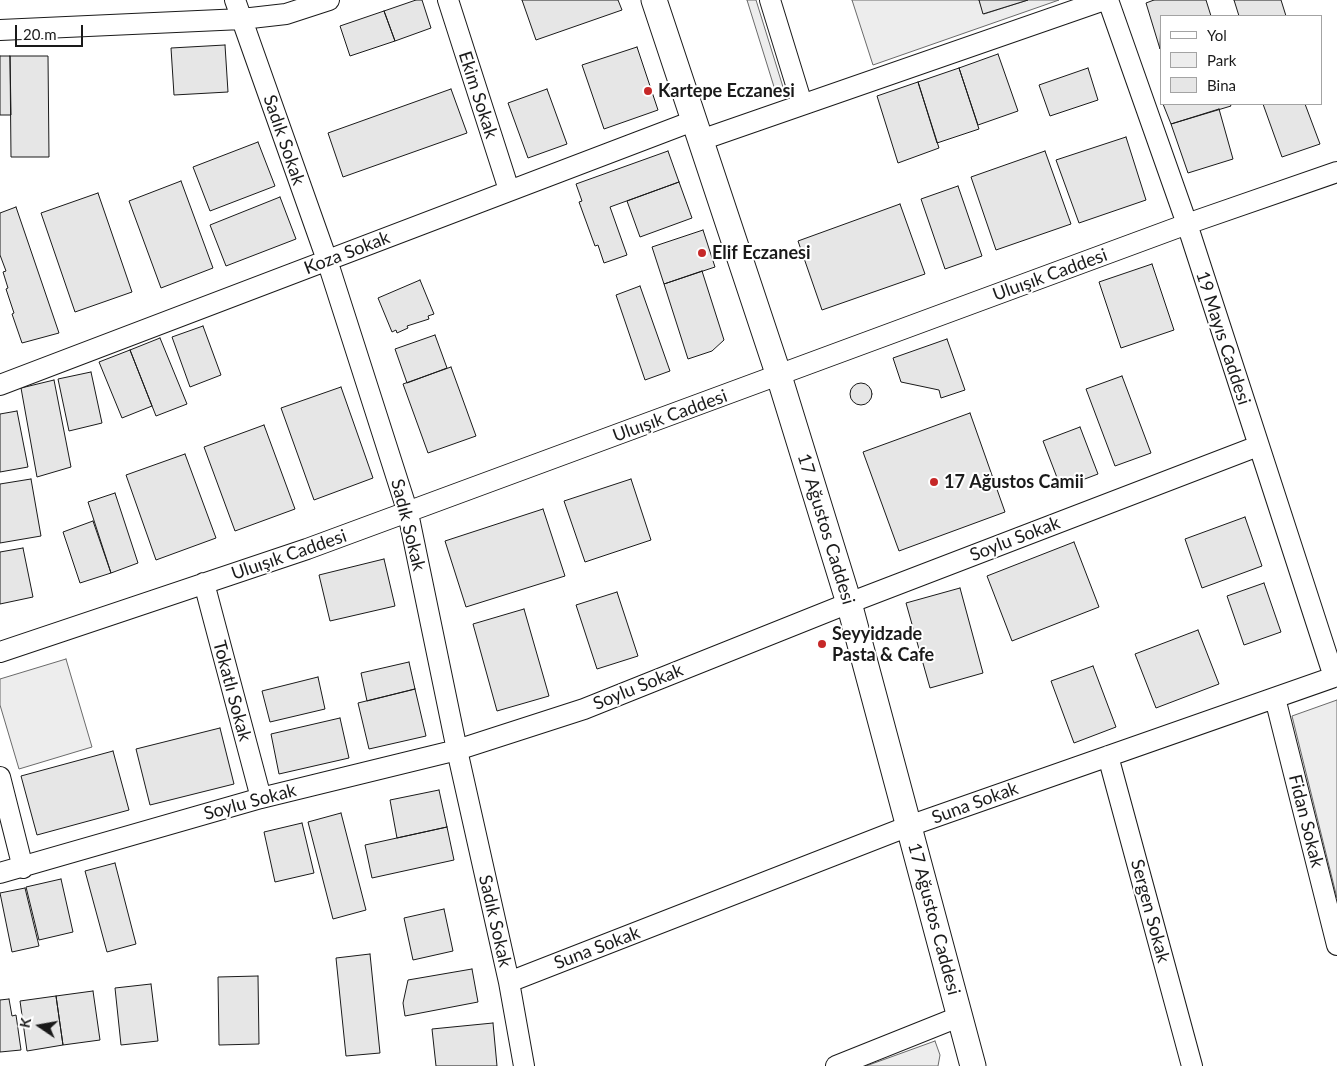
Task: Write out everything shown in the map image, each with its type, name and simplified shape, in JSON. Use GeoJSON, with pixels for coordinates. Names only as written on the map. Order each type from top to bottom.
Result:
{"type":"FeatureCollection","features":[{"type":"Feature","properties":{"kind":"street","name":"Sadık Sokak"},"geometry":{"type":"LineString","coordinates":[[236,0],[326,260],[408,513],[457,750],[509,982],[524,1066]]}},
{"type":"Feature","properties":{"kind":"street"},"geometry":{"type":"LineString","coordinates":[[0,30],[242,19],[286,14],[329,0]]}},
{"type":"Feature","properties":{"kind":"street","name":"Ekim Sokak"},"geometry":{"type":"LineString","coordinates":[[448,0],[509,190]]}},
{"type":"Feature","properties":{"kind":"street","name":"17 Ağustos Caddesi"},"geometry":{"type":"LineString","coordinates":[[654,0],[779,376],[848,603],[961,1016],[970,1061]]}},
{"type":"Feature","properties":{"kind":"street"},"geometry":{"type":"LineString","coordinates":[[770,0],[802,104]]}},
{"type":"Feature","properties":{"kind":"street","name":"Koza Sokak"},"geometry":{"type":"LineString","coordinates":[[0,384],[509,190],[697,131],[802,104],[1104,0]]}},
{"type":"Feature","properties":{"kind":"street","name":"19 Mayıs Caddesi"},"geometry":{"type":"LineString","coordinates":[[1108,0],[1187,224],[1335,677]]}},
{"type":"Feature","properties":{"kind":"street","name":"Uluışık Caddesi"},"geometry":{"type":"LineString","coordinates":[[0,652],[408,513],[1187,224],[1337,172]]}},
{"type":"Feature","properties":{"kind":"street","name":"Soylu Sokak"},"geometry":{"type":"LineString","coordinates":[[0,873],[23,868],[261,798],[457,750],[584,709],[848,603],[1258,446]]}},
{"type":"Feature","properties":{"kind":"street","name":"Tokatlı Sokak"},"geometry":{"type":"LineString","coordinates":[[204,584],[261,798]]}},
{"type":"Feature","properties":{"kind":"street","name":"Suna Sokak"},"geometry":{"type":"LineString","coordinates":[[509,982],[909,826],[1335,677]]}},
{"type":"Feature","properties":{"kind":"street","name":"Fidan Sokak"},"geometry":{"type":"LineString","coordinates":[[1275,698],[1337,945]]}},
{"type":"Feature","properties":{"kind":"street","name":"Sergen Sokak"},"geometry":{"type":"LineString","coordinates":[[1108,756],[1192,1066]]}},
{"type":"Feature","properties":{"kind":"street"},"geometry":{"type":"LineString","coordinates":[[0,777],[23,868]]}},
{"type":"Feature","properties":{"kind":"street"},"geometry":{"type":"LineString","coordinates":[[836,1066],[961,1016]]}},
{"type":"Feature","properties":{"kind":"green space"},"geometry":{"type":"Polygon","coordinates":[[[747,0],[756,0],[783,87],[775,90],[747,0]]]}},
{"type":"Feature","properties":{"kind":"green space"},"geometry":{"type":"Polygon","coordinates":[[[852,0],[979,0],[984,14],[1028,0],[1059,0],[873,65],[852,0]]]}},
{"type":"Feature","properties":{"kind":"green space"},"geometry":{"type":"Polygon","coordinates":[[[66,659],[92,747],[19,769],[0,705],[0,679],[66,659]]]}},
{"type":"Feature","properties":{"kind":"green space"},"geometry":{"type":"Polygon","coordinates":[[[1337,700],[1337,898],[1292,716],[1337,700]]]}},
{"type":"Feature","properties":{"kind":"green space"},"geometry":{"type":"Polygon","coordinates":[[[935,1041],[940,1055],[938,1066],[866,1066],[935,1041]]]}},
{"type":"Feature","properties":{"kind":"building"},"geometry":{"type":"Polygon","coordinates":[[[416,0],[422,0],[431,28],[395,41],[384,11],[416,0]]]}},
{"type":"Feature","properties":{"kind":"building"},"geometry":{"type":"Polygon","coordinates":[[[522,0],[618,0],[622,10],[536,40],[522,0]]]}},
{"type":"Feature","properties":{"kind":"building"},"geometry":{"type":"Polygon","coordinates":[[[979,0],[1028,0],[983,14],[979,0]]]}},
{"type":"Feature","properties":{"kind":"building"},"geometry":{"type":"Polygon","coordinates":[[[1154,0],[1206,0],[1211,15],[1160,15],[1160,49],[1146,3],[1154,0]]]}},
{"type":"Feature","properties":{"kind":"building"},"geometry":{"type":"Polygon","coordinates":[[[1234,0],[1281,0],[1286,15],[1239,15],[1234,0]]]}},
{"type":"Feature","properties":{"kind":"building"},"geometry":{"type":"Polygon","coordinates":[[[384,11],[395,41],[350,56],[340,26],[384,11]]]}},
{"type":"Feature","properties":{"kind":"building"},"geometry":{"type":"Polygon","coordinates":[[[225,45],[228,92],[174,95],[171,48],[225,45]]]}},
{"type":"Feature","properties":{"kind":"building"},"geometry":{"type":"Polygon","coordinates":[[[637,47],[658,110],[604,129],[582,65],[637,47]]]}},
{"type":"Feature","properties":{"kind":"building"},"geometry":{"type":"Polygon","coordinates":[[[998,54],[1018,111],[978,125],[959,68],[998,54]]]}},
{"type":"Feature","properties":{"kind":"building"},"geometry":{"type":"Polygon","coordinates":[[[0,56],[10,56],[11,115],[0,115],[0,56]]]}},
{"type":"Feature","properties":{"kind":"building"},"geometry":{"type":"Polygon","coordinates":[[[10,56],[48,56],[49,157],[11,157],[10,56]]]}},
{"type":"Feature","properties":{"kind":"building"},"geometry":{"type":"Polygon","coordinates":[[[959,68],[979,129],[937,143],[918,82],[959,68]]]}},
{"type":"Feature","properties":{"kind":"building"},"geometry":{"type":"Polygon","coordinates":[[[1088,68],[1098,100],[1050,116],[1039,85],[1088,68]]]}},
{"type":"Feature","properties":{"kind":"building"},"geometry":{"type":"Polygon","coordinates":[[[918,82],[939,148],[898,163],[877,96],[918,82]]]}},
{"type":"Feature","properties":{"kind":"building"},"geometry":{"type":"Polygon","coordinates":[[[451,89],[467,133],[343,177],[328,133],[451,89]]]}},
{"type":"Feature","properties":{"kind":"building"},"geometry":{"type":"Polygon","coordinates":[[[547,89],[567,144],[528,158],[508,103],[547,89]]]}},
{"type":"Feature","properties":{"kind":"building"},"geometry":{"type":"Polygon","coordinates":[[[1163,105],[1231,106],[1171,124],[1163,105]]]}},
{"type":"Feature","properties":{"kind":"building"},"geometry":{"type":"Polygon","coordinates":[[[1263,105],[1305,105],[1320,144],[1282,157],[1263,105]]]}},
{"type":"Feature","properties":{"kind":"building"},"geometry":{"type":"Polygon","coordinates":[[[1219,109],[1233,159],[1188,173],[1171,124],[1219,109]]]}},
{"type":"Feature","properties":{"kind":"building"},"geometry":{"type":"Polygon","coordinates":[[[1126,137],[1146,200],[1079,223],[1056,160],[1126,137]]]}},
{"type":"Feature","properties":{"kind":"building"},"geometry":{"type":"Polygon","coordinates":[[[258,142],[275,186],[210,211],[193,167],[258,142]]]}},
{"type":"Feature","properties":{"kind":"building"},"geometry":{"type":"Polygon","coordinates":[[[668,151],[679,182],[610,207],[627,255],[604,263],[598,245],[595,246],[579,202],[582,201],[576,184],[668,151]]]}},
{"type":"Feature","properties":{"kind":"building"},"geometry":{"type":"Polygon","coordinates":[[[1045,151],[1071,224],[996,250],[971,177],[1045,151]]]}},
{"type":"Feature","properties":{"kind":"building"},"geometry":{"type":"Polygon","coordinates":[[[181,181],[213,268],[161,288],[129,201],[181,181]]]}},
{"type":"Feature","properties":{"kind":"building"},"geometry":{"type":"Polygon","coordinates":[[[679,182],[692,218],[640,237],[627,201],[679,182]]]}},
{"type":"Feature","properties":{"kind":"building"},"geometry":{"type":"Polygon","coordinates":[[[958,186],[982,256],[945,269],[921,199],[958,186]]]}},
{"type":"Feature","properties":{"kind":"building"},"geometry":{"type":"Polygon","coordinates":[[[98,193],[132,292],[75,312],[41,213],[98,193]]]}},
{"type":"Feature","properties":{"kind":"building"},"geometry":{"type":"Polygon","coordinates":[[[280,197],[296,239],[226,266],[210,225],[280,197]]]}},
{"type":"Feature","properties":{"kind":"building"},"geometry":{"type":"Polygon","coordinates":[[[900,204],[925,274],[822,310],[798,241],[900,204]]]}},
{"type":"Feature","properties":{"kind":"building"},"geometry":{"type":"Polygon","coordinates":[[[16,207],[59,333],[22,343],[12,314],[14,313],[6,289],[8,288],[3,272],[6,271],[0,255],[0,213],[16,207]]]}},
{"type":"Feature","properties":{"kind":"building"},"geometry":{"type":"Polygon","coordinates":[[[703,230],[715,267],[664,284],[652,247],[703,230]]]}},
{"type":"Feature","properties":{"kind":"building"},"geometry":{"type":"Polygon","coordinates":[[[1152,264],[1174,330],[1121,348],[1099,282],[1152,264]]]}},
{"type":"Feature","properties":{"kind":"building"},"geometry":{"type":"Polygon","coordinates":[[[702,271],[724,340],[712,351],[688,359],[664,284],[702,271]]]}},
{"type":"Feature","properties":{"kind":"building"},"geometry":{"type":"Polygon","coordinates":[[[420,280],[434,314],[428,316],[429,319],[407,326],[408,328],[397,333],[396,330],[392,332],[378,298],[420,280]]]}},
{"type":"Feature","properties":{"kind":"building"},"geometry":{"type":"Polygon","coordinates":[[[640,286],[670,371],[645,380],[616,295],[640,286]]]}},
{"type":"Feature","properties":{"kind":"building"},"geometry":{"type":"Polygon","coordinates":[[[203,326],[221,375],[190,387],[172,337],[203,326]]]}},
{"type":"Feature","properties":{"kind":"building"},"geometry":{"type":"Polygon","coordinates":[[[435,335],[447,368],[407,383],[395,349],[435,335]]]}},
{"type":"Feature","properties":{"kind":"building"},"geometry":{"type":"Polygon","coordinates":[[[160,338],[187,404],[156,416],[130,350],[160,338]]]}},
{"type":"Feature","properties":{"kind":"building"},"geometry":{"type":"Polygon","coordinates":[[[947,339],[965,390],[941,398],[939,390],[901,382],[893,358],[947,339]]]}},
{"type":"Feature","properties":{"kind":"building"},"geometry":{"type":"Polygon","coordinates":[[[130,350],[152,406],[122,418],[99,362],[130,350]]]}},
{"type":"Feature","properties":{"kind":"building"},"geometry":{"type":"Polygon","coordinates":[[[451,367],[476,436],[428,453],[403,384],[451,367]]]}},
{"type":"Feature","properties":{"kind":"building"},"geometry":{"type":"Polygon","coordinates":[[[91,372],[102,423],[69,431],[58,379],[91,372]]]}},
{"type":"Feature","properties":{"kind":"building"},"geometry":{"type":"Polygon","coordinates":[[[1122,376],[1151,453],[1115,466],[1086,389],[1122,376]]]}},
{"type":"Feature","properties":{"kind":"building"},"geometry":{"type":"Polygon","coordinates":[[[54,380],[71,467],[37,477],[21,388],[54,380]]]}},
{"type":"Feature","properties":{"kind":"building"},"geometry":{"type":"Polygon","coordinates":[[[861,383],[869,386],[872,394],[869,402],[861,405],[853,402],[850,394],[853,386],[861,383]]]}},
{"type":"Feature","properties":{"kind":"building"},"geometry":{"type":"Polygon","coordinates":[[[341,387],[373,478],[314,500],[281,408],[341,387]]]}},
{"type":"Feature","properties":{"kind":"building"},"geometry":{"type":"Polygon","coordinates":[[[17,411],[28,467],[0,472],[0,414],[17,411]]]}},
{"type":"Feature","properties":{"kind":"building","name":"17 Ağustos Camii"},"geometry":{"type":"Polygon","coordinates":[[[970,413],[1005,512],[899,551],[863,452],[970,413]]]}},
{"type":"Feature","properties":{"kind":"building"},"geometry":{"type":"Polygon","coordinates":[[[264,425],[295,509],[235,531],[204,447],[264,425]]]}},
{"type":"Feature","properties":{"kind":"building"},"geometry":{"type":"Polygon","coordinates":[[[1080,427],[1098,474],[1061,488],[1043,441],[1080,427]]]}},
{"type":"Feature","properties":{"kind":"building"},"geometry":{"type":"Polygon","coordinates":[[[185,454],[216,538],[156,560],[126,475],[185,454]]]}},
{"type":"Feature","properties":{"kind":"building"},"geometry":{"type":"Polygon","coordinates":[[[31,479],[41,536],[0,543],[0,484],[31,479]]]}},
{"type":"Feature","properties":{"kind":"building"},"geometry":{"type":"Polygon","coordinates":[[[631,479],[651,540],[585,562],[564,501],[631,479]]]}},
{"type":"Feature","properties":{"kind":"building"},"geometry":{"type":"Polygon","coordinates":[[[115,493],[138,563],[111,573],[88,502],[115,493]]]}},
{"type":"Feature","properties":{"kind":"building"},"geometry":{"type":"Polygon","coordinates":[[[543,509],[565,576],[466,607],[445,541],[543,509]]]}},
{"type":"Feature","properties":{"kind":"building"},"geometry":{"type":"Polygon","coordinates":[[[1245,517],[1262,566],[1202,588],[1185,539],[1245,517]]]}},
{"type":"Feature","properties":{"kind":"building"},"geometry":{"type":"Polygon","coordinates":[[[93,521],[111,573],[80,583],[63,532],[93,521]]]}},
{"type":"Feature","properties":{"kind":"building"},"geometry":{"type":"Polygon","coordinates":[[[1074,542],[1099,607],[1012,641],[987,576],[1074,542]]]}},
{"type":"Feature","properties":{"kind":"building"},"geometry":{"type":"Polygon","coordinates":[[[23,548],[33,597],[0,604],[0,552],[23,548]]]}},
{"type":"Feature","properties":{"kind":"building"},"geometry":{"type":"Polygon","coordinates":[[[384,559],[395,606],[330,621],[319,575],[384,559]]]}},
{"type":"Feature","properties":{"kind":"building"},"geometry":{"type":"Polygon","coordinates":[[[1264,583],[1281,632],[1244,645],[1227,596],[1264,583]]]}},
{"type":"Feature","properties":{"kind":"building"},"geometry":{"type":"Polygon","coordinates":[[[960,588],[983,673],[930,688],[906,603],[960,588]]]}},
{"type":"Feature","properties":{"kind":"building"},"geometry":{"type":"Polygon","coordinates":[[[617,592],[638,656],[597,669],[576,605],[617,592]]]}},
{"type":"Feature","properties":{"kind":"building"},"geometry":{"type":"Polygon","coordinates":[[[524,609],[549,696],[497,711],[473,624],[524,609]]]}},
{"type":"Feature","properties":{"kind":"building"},"geometry":{"type":"Polygon","coordinates":[[[1198,630],[1219,684],[1156,708],[1135,654],[1198,630]]]}},
{"type":"Feature","properties":{"kind":"building"},"geometry":{"type":"Polygon","coordinates":[[[409,662],[415,689],[367,701],[361,673],[409,662]]]}},
{"type":"Feature","properties":{"kind":"building"},"geometry":{"type":"Polygon","coordinates":[[[1093,666],[1116,727],[1074,743],[1051,681],[1093,666]]]}},
{"type":"Feature","properties":{"kind":"building"},"geometry":{"type":"Polygon","coordinates":[[[318,677],[325,709],[270,722],[262,691],[318,677]]]}},
{"type":"Feature","properties":{"kind":"building"},"geometry":{"type":"Polygon","coordinates":[[[415,689],[426,736],[369,749],[358,703],[415,689]]]}},
{"type":"Feature","properties":{"kind":"building"},"geometry":{"type":"Polygon","coordinates":[[[340,718],[349,758],[279,774],[271,734],[340,718]]]}},
{"type":"Feature","properties":{"kind":"building"},"geometry":{"type":"Polygon","coordinates":[[[220,728],[234,784],[150,805],[136,749],[220,728]]]}},
{"type":"Feature","properties":{"kind":"building"},"geometry":{"type":"Polygon","coordinates":[[[113,751],[129,810],[37,835],[21,776],[113,751]]]}},
{"type":"Feature","properties":{"kind":"building"},"geometry":{"type":"Polygon","coordinates":[[[439,790],[447,827],[397,838],[390,800],[439,790]]]}},
{"type":"Feature","properties":{"kind":"building"},"geometry":{"type":"Polygon","coordinates":[[[341,813],[366,910],[333,919],[308,822],[341,813]]]}},
{"type":"Feature","properties":{"kind":"building"},"geometry":{"type":"Polygon","coordinates":[[[302,823],[314,873],[275,882],[264,832],[302,823]]]}},
{"type":"Feature","properties":{"kind":"building"},"geometry":{"type":"Polygon","coordinates":[[[447,827],[454,860],[372,878],[365,845],[447,827]]]}},
{"type":"Feature","properties":{"kind":"building"},"geometry":{"type":"Polygon","coordinates":[[[115,863],[136,944],[107,952],[85,871],[115,863]]]}},
{"type":"Feature","properties":{"kind":"building"},"geometry":{"type":"Polygon","coordinates":[[[61,879],[73,932],[39,940],[26,887],[61,879]]]}},
{"type":"Feature","properties":{"kind":"building"},"geometry":{"type":"Polygon","coordinates":[[[25,888],[39,946],[12,952],[0,893],[25,888]]]}},
{"type":"Feature","properties":{"kind":"building"},"geometry":{"type":"Polygon","coordinates":[[[444,909],[453,951],[413,960],[404,918],[444,909]]]}},
{"type":"Feature","properties":{"kind":"building"},"geometry":{"type":"Polygon","coordinates":[[[370,954],[380,1053],[346,1056],[336,958],[370,954]]]}},
{"type":"Feature","properties":{"kind":"building"},"geometry":{"type":"Polygon","coordinates":[[[472,969],[478,1002],[405,1016],[403,1003],[408,980],[472,969]]]}},
{"type":"Feature","properties":{"kind":"building"},"geometry":{"type":"Polygon","coordinates":[[[258,976],[259,1044],[219,1045],[218,977],[258,976]]]}},
{"type":"Feature","properties":{"kind":"building"},"geometry":{"type":"Polygon","coordinates":[[[151,984],[158,1041],[121,1045],[115,988],[151,984]]]}},
{"type":"Feature","properties":{"kind":"building"},"geometry":{"type":"Polygon","coordinates":[[[93,991],[100,1040],[63,1045],[56,996],[93,991]]]}},
{"type":"Feature","properties":{"kind":"building"},"geometry":{"type":"Polygon","coordinates":[[[56,996],[63,1045],[27,1051],[20,1001],[56,996]]]}},
{"type":"Feature","properties":{"kind":"building"},"geometry":{"type":"Polygon","coordinates":[[[9,999],[12,1016],[16,1015],[21,1050],[0,1052],[0,1000],[9,999]]]}},
{"type":"Feature","properties":{"kind":"building"},"geometry":{"type":"Polygon","coordinates":[[[493,1023],[497,1066],[436,1066],[432,1029],[493,1023]]]}},
{"type":"Feature","properties":{"kind":"place","name":"Kartepe Eczanesi"},"geometry":{"type":"Point","coordinates":[648,91]}},
{"type":"Feature","properties":{"kind":"place","name":"Elif Eczanesi"},"geometry":{"type":"Point","coordinates":[702,253]}},
{"type":"Feature","properties":{"kind":"place","name":"17 Ağustos Camii"},"geometry":{"type":"Point","coordinates":[934,482]}},
{"type":"Feature","properties":{"kind":"place","name":"Seyyidzade Pasta & Cafe"},"geometry":{"type":"Point","coordinates":[822,644]}}]}
